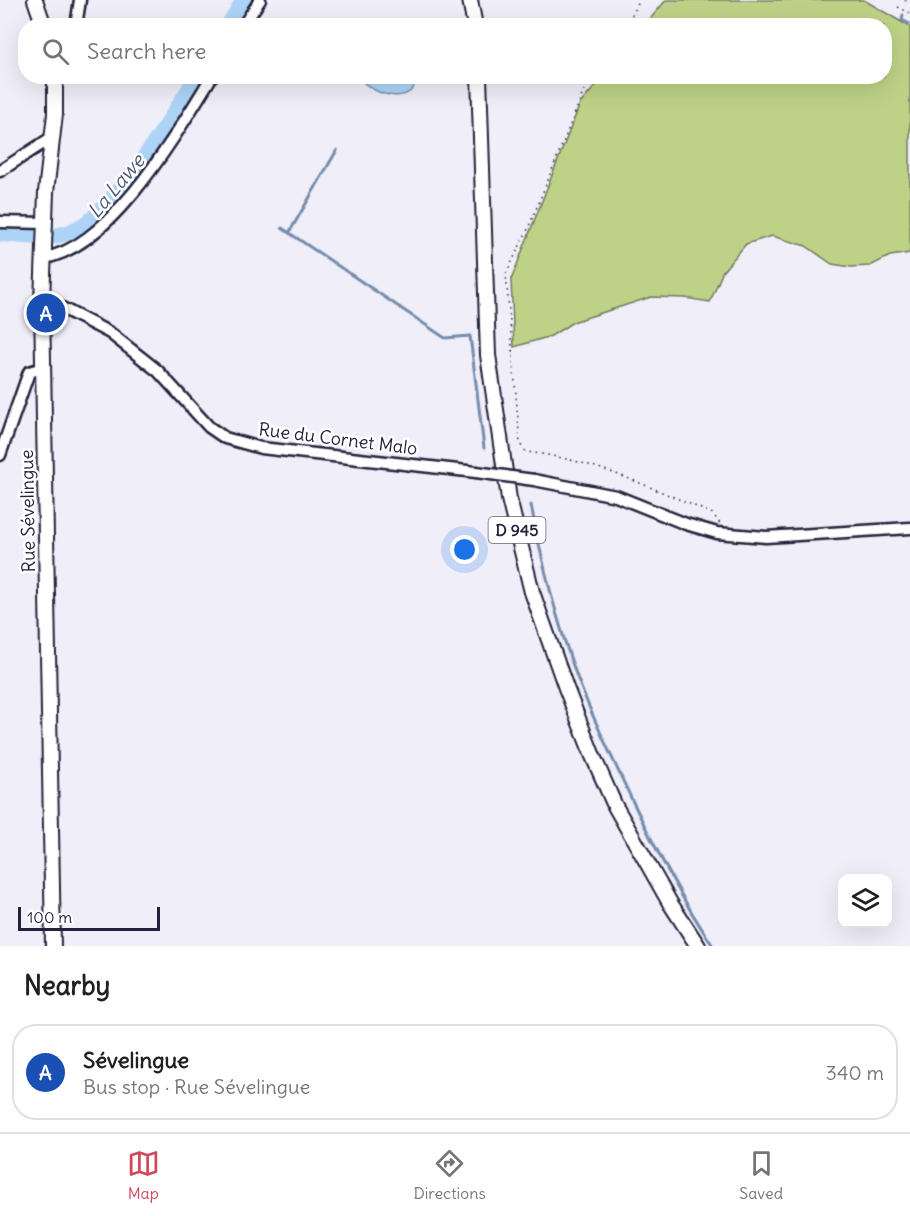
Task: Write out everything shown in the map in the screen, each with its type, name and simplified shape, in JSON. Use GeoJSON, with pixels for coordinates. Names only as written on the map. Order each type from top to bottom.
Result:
{"type":"FeatureCollection","features":[{"type":"Feature","properties":{"kind":"main road"},"geometry":{"type":"LineString","coordinates":[[35,0],[41,18]]}},
{"type":"Feature","properties":{"kind":"main road"},"geometry":{"type":"LineString","coordinates":[[470,0],[473,18]]}},
{"type":"Feature","properties":{"kind":"main road","name":"Rue Sévelingue"},"geometry":{"type":"LineString","coordinates":[[53,946],[42,302],[46,192],[55,114],[55,84]]}},
{"type":"Feature","properties":{"kind":"main road","name":"D 945"},"geometry":{"type":"LineString","coordinates":[[480,84],[488,355],[509,499],[532,592],[566,688],[615,806],[670,903],[698,946]]}},
{"type":"Feature","properties":{"kind":"street"},"geometry":{"type":"LineString","coordinates":[[77,18],[80,0]]}},
{"type":"Feature","properties":{"kind":"street"},"geometry":{"type":"LineString","coordinates":[[248,18],[260,0]]}},
{"type":"Feature","properties":{"kind":"street"},"geometry":{"type":"LineString","coordinates":[[44,253],[53,257],[68,250],[92,234],[118,211],[155,165],[207,84]]}},
{"type":"Feature","properties":{"kind":"street"},"geometry":{"type":"LineString","coordinates":[[0,171],[51,138]]}},
{"type":"Feature","properties":{"kind":"street"},"geometry":{"type":"LineString","coordinates":[[0,222],[45,225]]}},
{"type":"Feature","properties":{"kind":"street","name":"Rue du Cornet Malo"},"geometry":{"type":"LineString","coordinates":[[42,302],[60,307],[110,333],[158,371],[209,427],[225,438],[261,448],[534,480],[616,496],[717,534],[766,537],[910,528]]}},
{"type":"Feature","properties":{"kind":"street"},"geometry":{"type":"LineString","coordinates":[[0,455],[28,372],[43,368]]}},
{"type":"Feature","properties":{"kind":"path"},"geometry":{"type":"LineString","coordinates":[[630,18],[640,0]]}},
{"type":"Feature","properties":{"kind":"path"},"geometry":{"type":"LineString","coordinates":[[905,0],[910,3]]}},
{"type":"Feature","properties":{"kind":"path"},"geometry":{"type":"LineString","coordinates":[[898,7],[910,14]]}},
{"type":"Feature","properties":{"kind":"path"},"geometry":{"type":"LineString","coordinates":[[588,84],[528,229],[506,274],[520,444],[526,452],[549,454],[612,471],[713,514],[720,523],[717,534]]}},
{"type":"Feature","properties":{"kind":"green space"},"geometry":{"type":"Polygon","coordinates":[[[666,0],[864,0],[910,27],[910,253],[890,256],[870,266],[851,267],[832,264],[806,246],[772,236],[746,244],[723,271],[710,302],[685,298],[651,297],[573,322],[551,336],[514,347],[511,280],[580,104],[597,84],[892,84],[892,18],[651,18],[666,0]]]}},
{"type":"Feature","properties":{"kind":"water"},"geometry":{"type":"Polygon","coordinates":[[[365,84],[415,84],[409,92],[395,96],[365,84]]]}},
{"type":"Feature","properties":{"kind":"waterway","name":"La Lawe"},"geometry":{"type":"LineString","coordinates":[[233,18],[244,0]]}},
{"type":"Feature","properties":{"kind":"waterway"},"geometry":{"type":"LineString","coordinates":[[903,15],[902,20],[910,24]]}},
{"type":"Feature","properties":{"kind":"waterway","name":"La Lawe"},"geometry":{"type":"LineString","coordinates":[[0,234],[54,236],[64,234],[89,221],[108,203],[136,169],[192,84]]}},
{"type":"Feature","properties":{"kind":"waterway"},"geometry":{"type":"LineString","coordinates":[[289,233],[337,150]]}},
{"type":"Feature","properties":{"kind":"waterway"},"geometry":{"type":"LineString","coordinates":[[282,228],[445,338],[470,336],[484,448]]}},
{"type":"Feature","properties":{"kind":"waterway"},"geometry":{"type":"LineString","coordinates":[[531,505],[557,614],[583,693],[651,839],[680,893],[713,946]]}},
{"type":"Feature","properties":{"kind":"place","name":"Sévelingue"},"geometry":{"type":"Point","coordinates":[46,313]}}]}
